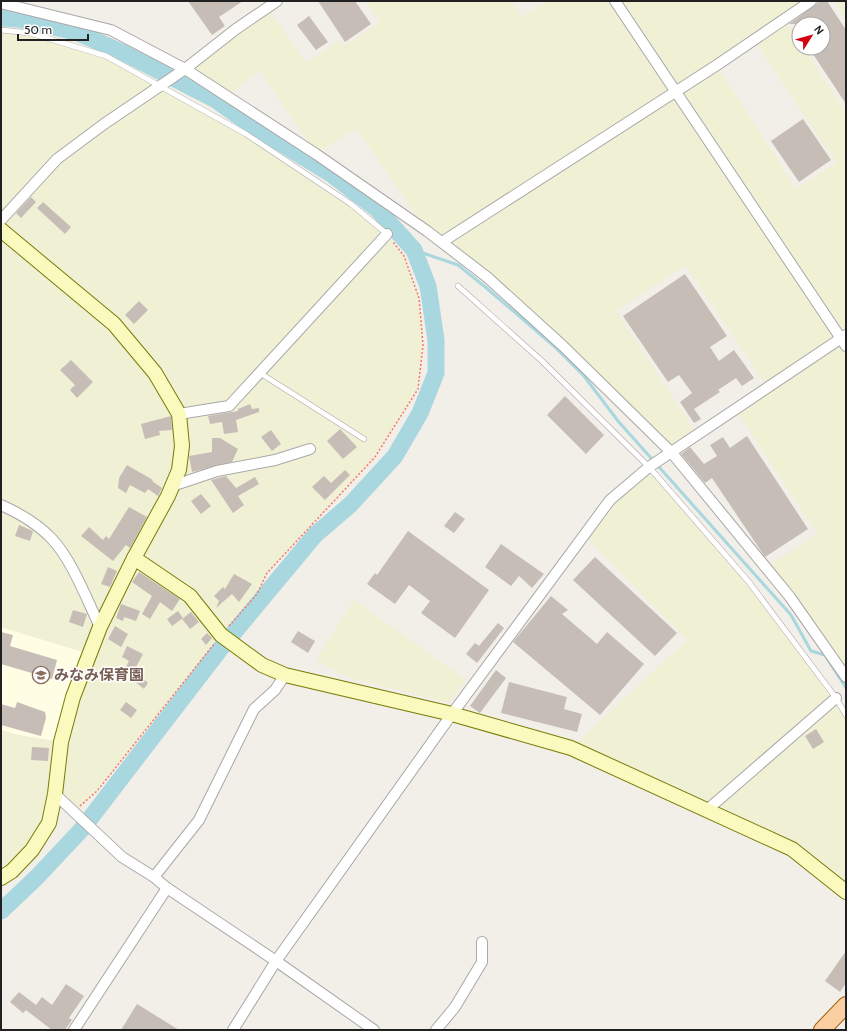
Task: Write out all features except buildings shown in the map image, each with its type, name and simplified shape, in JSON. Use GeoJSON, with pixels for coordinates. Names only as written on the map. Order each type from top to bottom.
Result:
{"type":"FeatureCollection","features":[{"type":"Feature","properties":{"kind":"main road"},"geometry":{"type":"LineString","coordinates":[[822,1030],[846,1005]]}},
{"type":"Feature","properties":{"kind":"street"},"geometry":{"type":"LineString","coordinates":[[1,220],[57,159],[104,124],[185,69],[236,29],[277,1]]}},
{"type":"Feature","properties":{"kind":"street"},"geometry":{"type":"LineString","coordinates":[[233,1030],[276,961],[452,714],[610,500],[649,467],[844,340],[675,91],[616,1]]}},
{"type":"Feature","properties":{"kind":"street"},"geometry":{"type":"LineString","coordinates":[[442,242],[811,1]]}},
{"type":"Feature","properties":{"kind":"street"},"geometry":{"type":"LineString","coordinates":[[1,3],[111,30],[185,69],[316,154],[442,242],[487,277],[563,346],[670,454],[790,597],[846,677]]}},
{"type":"Feature","properties":{"kind":"street"},"geometry":{"type":"LineString","coordinates":[[1,230],[114,324],[155,373],[179,414],[182,446],[179,470],[100,627],[73,697],[61,742],[55,794],[48,823],[32,850],[12,871],[1,878]]}},
{"type":"Feature","properties":{"kind":"street"},"geometry":{"type":"LineString","coordinates":[[179,414],[230,406],[387,234]]}},
{"type":"Feature","properties":{"kind":"street"},"geometry":{"type":"LineString","coordinates":[[172,486],[216,471],[275,460],[310,449]]}},
{"type":"Feature","properties":{"kind":"street"},"geometry":{"type":"LineString","coordinates":[[1,505],[22,514],[51,538],[63,553],[100,627]]}},
{"type":"Feature","properties":{"kind":"street"},"geometry":{"type":"LineString","coordinates":[[134,558],[190,596],[221,635],[262,664],[285,676],[452,714],[571,748],[792,850],[846,892]]}},
{"type":"Feature","properties":{"kind":"street"},"geometry":{"type":"LineString","coordinates":[[154,877],[199,820],[254,709],[275,690],[285,676]]}},
{"type":"Feature","properties":{"kind":"street"},"geometry":{"type":"LineString","coordinates":[[707,810],[836,698]]}},
{"type":"Feature","properties":{"kind":"street"},"geometry":{"type":"LineString","coordinates":[[55,794],[122,858],[154,877],[167,888],[276,961],[374,1030]]}},
{"type":"Feature","properties":{"kind":"street"},"geometry":{"type":"LineString","coordinates":[[74,1030],[167,888]]}},
{"type":"Feature","properties":{"kind":"street"},"geometry":{"type":"LineString","coordinates":[[436,1030],[455,1007],[482,962],[482,942]]}},
{"type":"Feature","properties":{"kind":"lane"},"geometry":{"type":"LineString","coordinates":[[1,30],[30,33],[106,56],[246,134],[351,204],[387,234]]}},
{"type":"Feature","properties":{"kind":"lane"},"geometry":{"type":"LineString","coordinates":[[458,286],[542,361],[649,467],[748,581],[836,698],[846,715]]}},
{"type":"Feature","properties":{"kind":"lane"},"geometry":{"type":"LineString","coordinates":[[260,373],[364,439]]}},
{"type":"Feature","properties":{"kind":"path"},"geometry":{"type":"LineString","coordinates":[[74,812],[97,791],[221,635],[257,594],[267,573],[375,457],[418,389],[423,345],[419,298],[404,256],[387,234]]}},
{"type":"Feature","properties":{"kind":"shaded area","name":"みなみ保育園"},"geometry":{"type":"Polygon","coordinates":[[[1,627],[90,654],[61,742],[18,735],[1,730],[1,627]]]}},
{"type":"Feature","properties":{"kind":"green space"},"geometry":{"type":"Polygon","coordinates":[[[366,1],[511,1],[522,17],[546,1],[811,1],[785,19],[791,28],[791,56],[809,56],[846,113],[846,346],[841,339],[767,387],[685,265],[616,311],[698,435],[672,453],[563,346],[427,231],[356,128],[316,154],[260,71],[225,96],[185,69],[267,7],[306,63],[340,40],[344,46],[380,23],[366,1]],[[754,40],[717,65],[796,189],[836,163],[754,40]]]}},
{"type":"Feature","properties":{"kind":"green space"},"geometry":{"type":"Polygon","coordinates":[[[835,1],[846,1],[846,19],[835,1]]]}},
{"type":"Feature","properties":{"kind":"green space"},"geometry":{"type":"Polygon","coordinates":[[[1,30],[30,33],[106,56],[246,134],[351,204],[387,234],[404,256],[419,298],[423,345],[418,389],[375,457],[267,573],[257,594],[221,635],[97,791],[74,812],[55,794],[49,823],[1,878],[1,730],[18,735],[61,742],[90,654],[1,627],[1,30]]]}},
{"type":"Feature","properties":{"kind":"green space"},"geometry":{"type":"Polygon","coordinates":[[[841,342],[846,349],[846,669],[770,565],[817,534],[738,413],[841,342]]]}},
{"type":"Feature","properties":{"kind":"green space"},"geometry":{"type":"Polygon","coordinates":[[[649,467],[748,581],[846,715],[846,892],[792,849],[571,748],[687,640],[584,535],[610,500],[649,467]]]}},
{"type":"Feature","properties":{"kind":"green space"},"geometry":{"type":"Polygon","coordinates":[[[354,600],[466,680],[449,703],[355,679],[338,673],[316,660],[354,600]]]}},
{"type":"Feature","properties":{"kind":"waterway"},"geometry":{"type":"LineString","coordinates":[[1,18],[18,19],[76,32],[128,55],[216,100],[251,125],[331,174],[377,209],[414,250],[428,286],[436,340],[436,373],[420,413],[395,456],[351,504],[315,535],[221,648],[82,829],[37,877],[1,911]]}},
{"type":"Feature","properties":{"kind":"waterway"},"geometry":{"type":"LineString","coordinates":[[414,250],[458,265],[555,347],[584,376],[618,421],[791,615],[811,651],[825,655],[846,688]]}},
{"type":"Feature","properties":{"kind":"place","name":"みなみ保育園"},"geometry":{"type":"Point","coordinates":[41,675]}}]}
